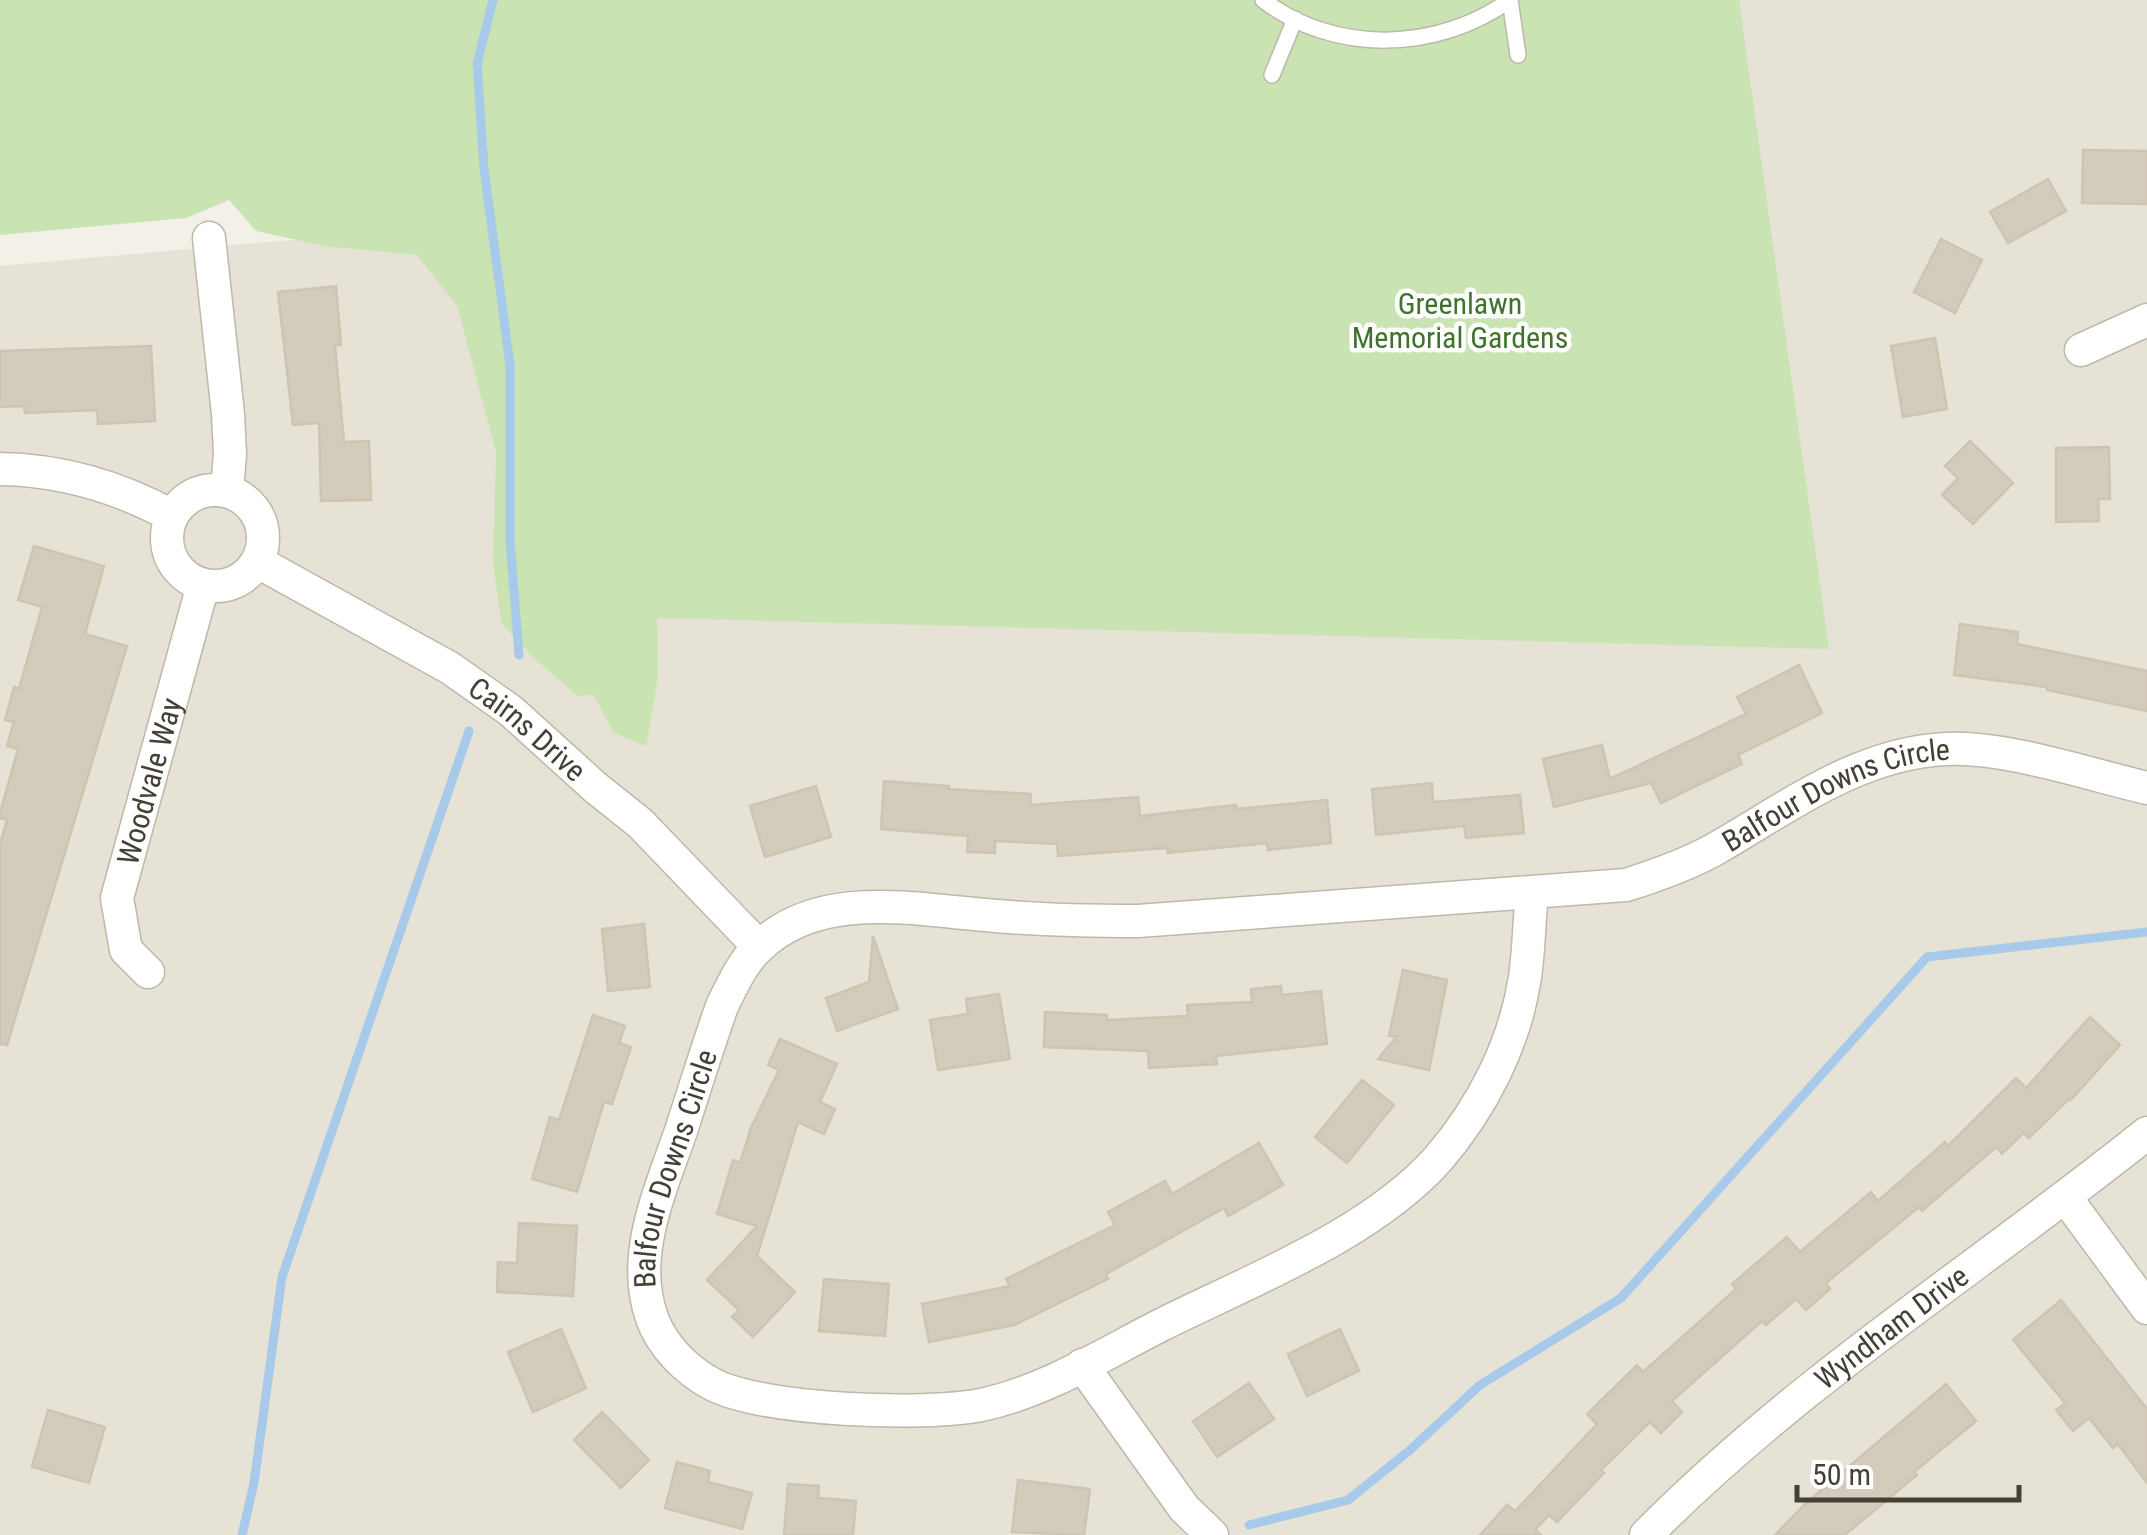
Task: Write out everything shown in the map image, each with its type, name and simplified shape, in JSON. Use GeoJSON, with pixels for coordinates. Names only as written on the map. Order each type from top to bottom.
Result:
{"type":"FeatureCollection","features":[{"type":"Feature","properties":{"kind":"street"},"geometry":{"type":"LineString","coordinates":[[209,238],[228,414],[227,491]]}},
{"type":"Feature","properties":{"kind":"street"},"geometry":{"type":"LineString","coordinates":[[2081,350],[2147,320]]}},
{"type":"Feature","properties":{"kind":"street"},"geometry":{"type":"LineString","coordinates":[[0,469],[82,480],[130,495],[172,516]]}},
{"type":"Feature","properties":{"kind":"street"},"geometry":{"type":"LineString","coordinates":[[227,491],[252,506],[260,519],[263,548],[248,575],[218,587],[203,585],[188,579],[169,554],[166,538],[172,516],[186,499],[198,492],[227,491]]}},
{"type":"Feature","properties":{"kind":"street","name":"Cairns Drive"},"geometry":{"type":"LineString","coordinates":[[258,562],[450,668],[495,699],[640,822],[759,947]]}},
{"type":"Feature","properties":{"kind":"street","name":"Woodvale Way"},"geometry":{"type":"LineString","coordinates":[[148,972],[126,950],[117,898],[203,585]]}},
{"type":"Feature","properties":{"kind":"street","name":"Balfour Downs Circle"},"geometry":{"type":"LineString","coordinates":[[1532,894],[1525,978],[1508,1040],[1496,1072],[1468,1120],[1437,1160],[1400,1195],[1356,1227],[1082,1365],[1027,1391],[983,1404],[942,1410],[860,1409],[761,1400],[714,1385],[690,1369],[670,1350],[652,1318],[644,1279],[646,1246],[722,1006],[736,978],[759,947],[789,927],[821,913],[871,906],[1073,922],[1138,921],[1626,885],[1670,871],[1715,849],[1837,778],[1913,752],[1983,750],[2147,788]]}},
{"type":"Feature","properties":{"kind":"street","name":"Wyndham Drive"},"geometry":{"type":"LineString","coordinates":[[1646,1535],[1709,1471],[1844,1362],[2066,1198],[2147,1133]]}},
{"type":"Feature","properties":{"kind":"street"},"geometry":{"type":"LineString","coordinates":[[2066,1198],[2147,1308]]}},
{"type":"Feature","properties":{"kind":"street"},"geometry":{"type":"LineString","coordinates":[[1082,1365],[1184,1508],[1212,1535]]}},
{"type":"Feature","properties":{"kind":"lane"},"geometry":{"type":"LineString","coordinates":[[1263,0],[1295,20],[1362,40],[1400,42],[1446,32],[1510,0],[1518,55]]}},
{"type":"Feature","properties":{"kind":"lane"},"geometry":{"type":"LineString","coordinates":[[1272,75],[1295,20]]}},
{"type":"Feature","properties":{"kind":"shaded area"},"geometry":{"type":"Polygon","coordinates":[[[1731,0],[2147,0],[2147,1535],[0,1535],[0,266],[749,199],[1731,0]]]}},
{"type":"Feature","properties":{"kind":"green space","name":"Greenlawn Memorial Gardens"},"geometry":{"type":"Polygon","coordinates":[[[0,0],[1739,0],[1829,649],[657,618],[658,677],[646,746],[614,733],[593,694],[578,696],[501,623],[493,562],[496,452],[457,306],[417,255],[325,246],[256,231],[229,200],[186,218],[0,235],[0,0]]]}},
{"type":"Feature","properties":{"kind":"building"},"geometry":{"type":"Polygon","coordinates":[[[2083,150],[2147,151],[2147,204],[2082,203],[2083,150]]]}},
{"type":"Feature","properties":{"kind":"building"},"geometry":{"type":"Polygon","coordinates":[[[2048,179],[2066,211],[2008,243],[1990,212],[2048,179]]]}},
{"type":"Feature","properties":{"kind":"building"},"geometry":{"type":"Polygon","coordinates":[[[1941,239],[1982,260],[1955,313],[1914,292],[1941,239]]]}},
{"type":"Feature","properties":{"kind":"building"},"geometry":{"type":"Polygon","coordinates":[[[336,286],[341,345],[335,345],[344,442],[369,441],[371,500],[321,501],[319,423],[293,425],[278,292],[336,286]]]}},
{"type":"Feature","properties":{"kind":"building"},"geometry":{"type":"Polygon","coordinates":[[[1935,338],[1947,409],[1903,417],[1891,346],[1935,338]]]}},
{"type":"Feature","properties":{"kind":"building"},"geometry":{"type":"Polygon","coordinates":[[[151,346],[155,421],[98,424],[97,410],[25,413],[24,406],[0,407],[0,351],[151,346]]]}},
{"type":"Feature","properties":{"kind":"building"},"geometry":{"type":"Polygon","coordinates":[[[1970,441],[2013,483],[1973,524],[1942,495],[1958,478],[1945,466],[1970,441]]]}},
{"type":"Feature","properties":{"kind":"building"},"geometry":{"type":"Polygon","coordinates":[[[2109,447],[2110,499],[2098,499],[2099,521],[2056,522],[2056,448],[2109,447]]]}},
{"type":"Feature","properties":{"kind":"building"},"geometry":{"type":"Polygon","coordinates":[[[34,546],[104,566],[85,634],[127,646],[7,1045],[0,1044],[0,844],[7,820],[0,818],[0,813],[18,749],[7,746],[14,722],[5,720],[14,687],[19,689],[42,607],[18,600],[34,546]]]}},
{"type":"Feature","properties":{"kind":"building"},"geometry":{"type":"Polygon","coordinates":[[[1960,624],[2018,632],[2017,644],[2147,671],[2147,711],[2047,687],[1954,675],[1960,624]]]}},
{"type":"Feature","properties":{"kind":"building"},"geometry":{"type":"Polygon","coordinates":[[[1799,665],[1822,713],[1738,755],[1742,764],[1661,803],[1651,783],[1554,807],[1543,759],[1602,745],[1610,779],[1746,714],[1737,697],[1799,665]]]}},
{"type":"Feature","properties":{"kind":"building"},"geometry":{"type":"Polygon","coordinates":[[[884,781],[1031,794],[1030,805],[1138,797],[1140,816],[1327,800],[1331,843],[1268,850],[1267,843],[1168,853],[1167,848],[1058,856],[1057,844],[995,841],[995,853],[967,852],[968,836],[881,829],[884,781]]]}},
{"type":"Feature","properties":{"kind":"building"},"geometry":{"type":"Polygon","coordinates":[[[1432,783],[1433,802],[1520,795],[1524,833],[1466,838],[1464,826],[1376,835],[1372,789],[1432,783]]]}},
{"type":"Feature","properties":{"kind":"building"},"geometry":{"type":"Polygon","coordinates":[[[816,786],[831,837],[765,857],[750,806],[816,786]]]}},
{"type":"Feature","properties":{"kind":"building"},"geometry":{"type":"Polygon","coordinates":[[[644,924],[650,987],[608,991],[602,929],[644,924]]]}},
{"type":"Feature","properties":{"kind":"building"},"geometry":{"type":"Polygon","coordinates":[[[873,936],[898,1009],[837,1031],[826,998],[869,982],[873,936]]]}},
{"type":"Feature","properties":{"kind":"building"},"geometry":{"type":"Polygon","coordinates":[[[1403,970],[1447,980],[1429,1070],[1378,1059],[1397,1036],[1389,1036],[1403,970]]]}},
{"type":"Feature","properties":{"kind":"building"},"geometry":{"type":"Polygon","coordinates":[[[1281,986],[1282,995],[1321,991],[1327,1044],[1216,1056],[1217,1064],[1149,1068],[1148,1051],[1044,1047],[1045,1012],[1107,1015],[1107,1020],[1188,1016],[1187,1005],[1252,1002],[1251,989],[1281,986]]]}},
{"type":"Feature","properties":{"kind":"building"},"geometry":{"type":"Polygon","coordinates":[[[999,994],[1010,1059],[938,1070],[930,1020],[968,1014],[966,999],[999,994]]]}},
{"type":"Feature","properties":{"kind":"building"},"geometry":{"type":"Polygon","coordinates":[[[593,1015],[625,1026],[619,1043],[631,1047],[612,1104],[604,1102],[577,1192],[532,1179],[550,1117],[559,1120],[593,1015]]]}},
{"type":"Feature","properties":{"kind":"building"},"geometry":{"type":"Polygon","coordinates":[[[2090,1017],[2120,1045],[2071,1100],[2029,1138],[2023,1133],[2002,1154],[1996,1147],[1922,1211],[1919,1207],[1826,1283],[1830,1289],[1806,1310],[1796,1299],[1766,1325],[1762,1321],[1672,1401],[1682,1412],[1661,1433],[1650,1422],[1601,1470],[1604,1473],[1557,1522],[1549,1515],[1535,1530],[1541,1535],[1480,1535],[1507,1505],[1515,1511],[1597,1424],[1587,1414],[1637,1365],[1643,1372],[1736,1289],[1732,1284],[1787,1237],[1800,1252],[1871,1192],[1878,1201],[1945,1142],[1948,1146],[2016,1078],[2026,1088],[2090,1017]]]}},
{"type":"Feature","properties":{"kind":"building"},"geometry":{"type":"Polygon","coordinates":[[[780,1039],[837,1064],[820,1102],[835,1109],[824,1134],[798,1122],[757,1256],[795,1292],[753,1337],[732,1317],[739,1310],[707,1280],[757,1226],[717,1214],[733,1160],[740,1163],[751,1128],[779,1070],[768,1065],[780,1039]]]}},
{"type":"Feature","properties":{"kind":"building"},"geometry":{"type":"Polygon","coordinates":[[[1362,1080],[1394,1105],[1347,1163],[1315,1137],[1362,1080]]]}},
{"type":"Feature","properties":{"kind":"building"},"geometry":{"type":"Polygon","coordinates":[[[1259,1143],[1283,1185],[1228,1216],[1224,1208],[1106,1274],[1108,1279],[1014,1325],[929,1342],[922,1304],[1010,1286],[1006,1279],[1115,1225],[1108,1212],[1165,1181],[1172,1194],[1259,1143]]]}},
{"type":"Feature","properties":{"kind":"building"},"geometry":{"type":"Polygon","coordinates":[[[519,1223],[577,1226],[573,1296],[497,1292],[498,1262],[517,1263],[519,1223]]]}},
{"type":"Feature","properties":{"kind":"building"},"geometry":{"type":"Polygon","coordinates":[[[824,1279],[889,1284],[885,1336],[819,1331],[824,1279]]]}},
{"type":"Feature","properties":{"kind":"building"},"geometry":{"type":"Polygon","coordinates":[[[2061,1300],[2147,1409],[2147,1483],[2118,1444],[2113,1448],[2089,1418],[2073,1431],[2056,1410],[2065,1403],[2013,1340],[2061,1300]]]}},
{"type":"Feature","properties":{"kind":"building"},"geometry":{"type":"Polygon","coordinates":[[[561,1329],[586,1388],[533,1412],[508,1352],[561,1329]]]}},
{"type":"Feature","properties":{"kind":"building"},"geometry":{"type":"Polygon","coordinates":[[[1340,1329],[1359,1371],[1307,1396],[1288,1354],[1340,1329]]]}},
{"type":"Feature","properties":{"kind":"building"},"geometry":{"type":"Polygon","coordinates":[[[1249,1383],[1274,1419],[1217,1457],[1193,1421],[1249,1383]]]}},
{"type":"Feature","properties":{"kind":"building"},"geometry":{"type":"Polygon","coordinates":[[[1946,1384],[1976,1421],[1914,1472],[1917,1475],[1845,1535],[1775,1535],[1805,1504],[1946,1384]]]}},
{"type":"Feature","properties":{"kind":"building"},"geometry":{"type":"Polygon","coordinates":[[[48,1410],[105,1427],[89,1483],[32,1467],[48,1410]]]}},
{"type":"Feature","properties":{"kind":"building"},"geometry":{"type":"Polygon","coordinates":[[[602,1412],[649,1460],[621,1488],[574,1440],[602,1412]]]}},
{"type":"Feature","properties":{"kind":"building"},"geometry":{"type":"Polygon","coordinates":[[[677,1462],[710,1471],[708,1482],[752,1493],[742,1529],[665,1508],[677,1462]]]}},
{"type":"Feature","properties":{"kind":"building"},"geometry":{"type":"Polygon","coordinates":[[[1018,1480],[1090,1489],[1084,1535],[1012,1532],[1018,1480]]]}},
{"type":"Feature","properties":{"kind":"building"},"geometry":{"type":"Polygon","coordinates":[[[788,1484],[819,1486],[818,1498],[856,1501],[853,1535],[784,1535],[788,1484]]]}},
{"type":"Feature","properties":{"kind":"waterway"},"geometry":{"type":"LineString","coordinates":[[493,0],[477,64],[484,168],[510,365],[510,541],[519,655]]}},
{"type":"Feature","properties":{"kind":"waterway"},"geometry":{"type":"LineString","coordinates":[[242,1535],[254,1483],[282,1277],[469,731]]}},
{"type":"Feature","properties":{"kind":"waterway"},"geometry":{"type":"LineString","coordinates":[[1249,1525],[1348,1500],[1410,1450],[1480,1385],[1621,1298],[1927,957],[2147,932]]}}]}
